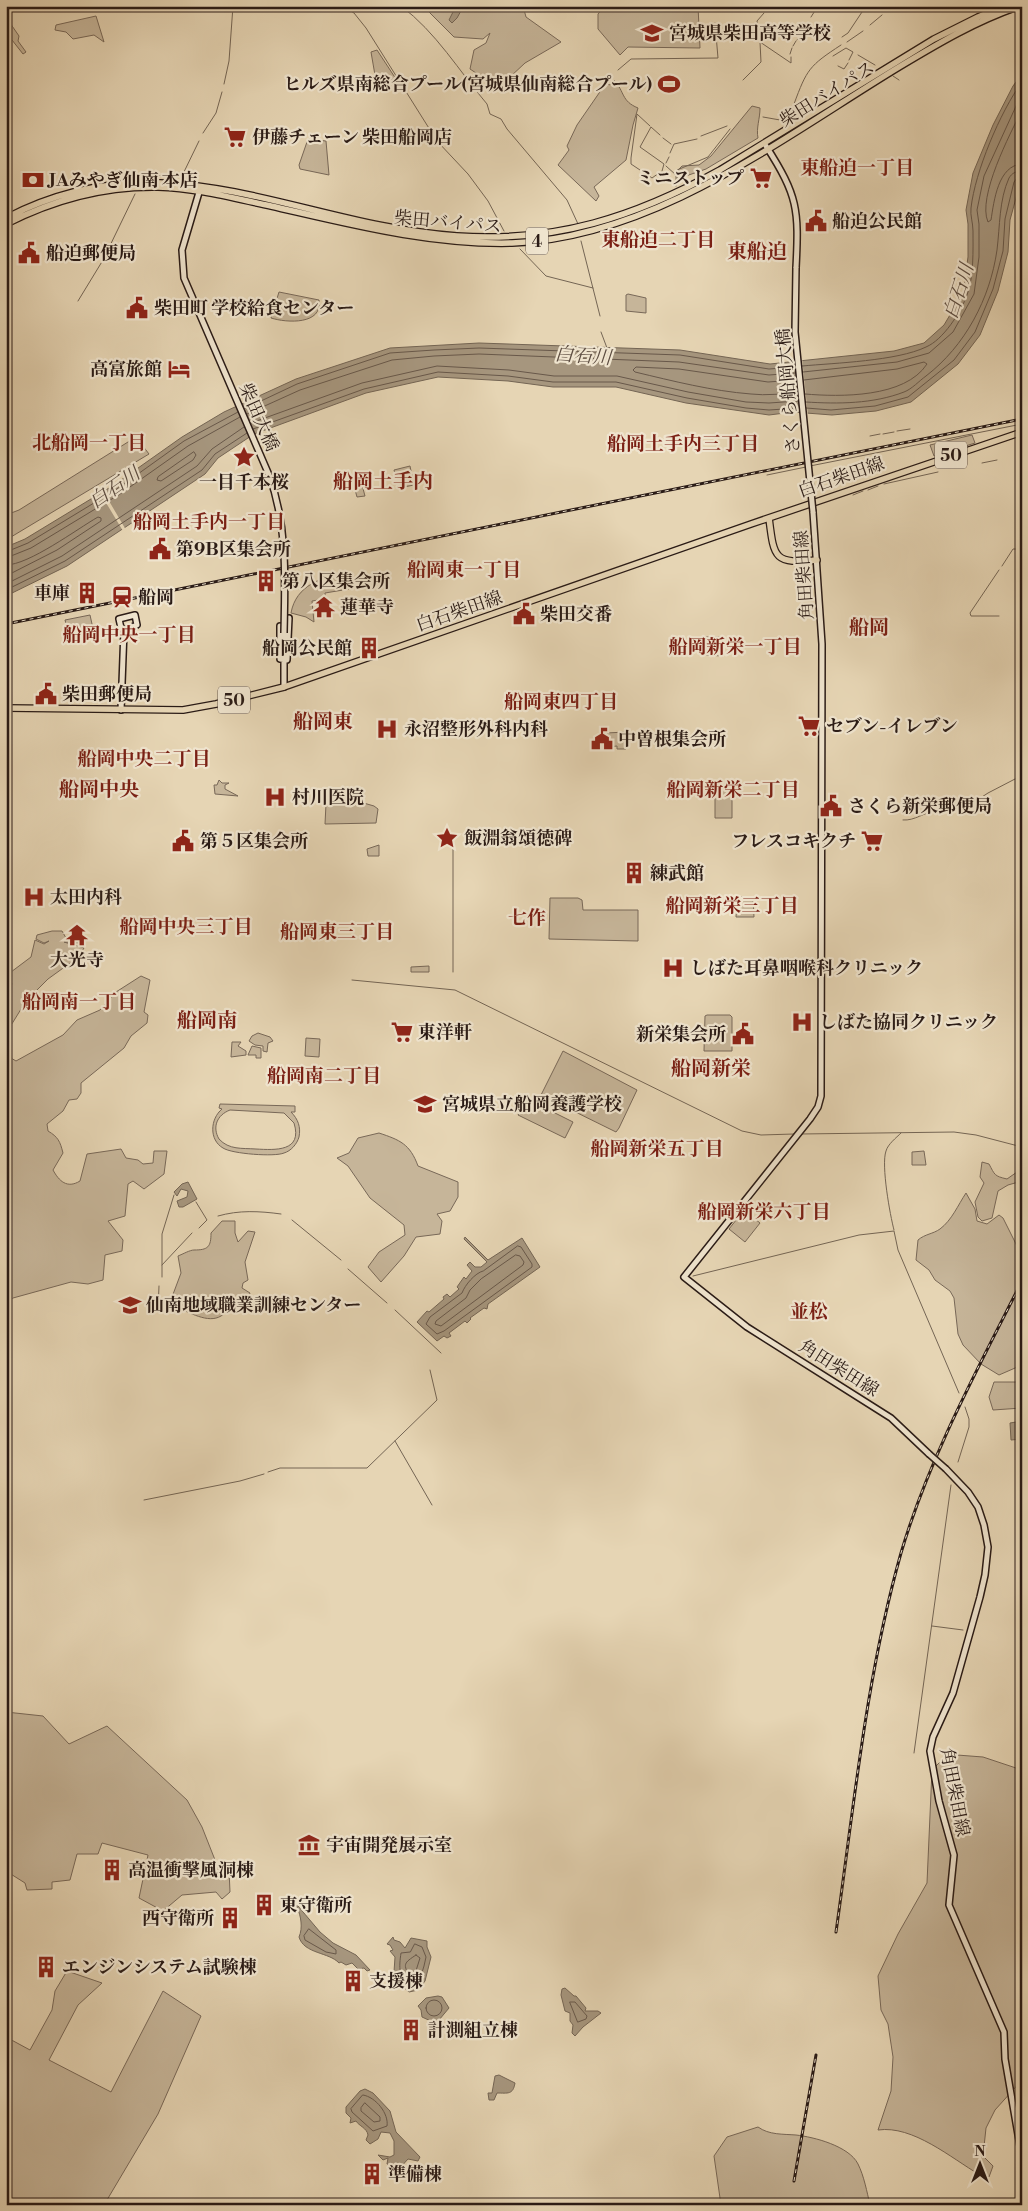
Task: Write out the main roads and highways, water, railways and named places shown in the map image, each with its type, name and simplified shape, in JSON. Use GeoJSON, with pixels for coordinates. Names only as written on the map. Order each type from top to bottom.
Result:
{"type":"FeatureCollection","features":[{"type":"Feature","properties":{"kind":"main road","name":"柴田バイパス"},"geometry":{"type":"LineString","coordinates":[[6,218],[50,198],[90,188],[140,182],[200,188],[363,226],[428,238],[471,242],[521,242],[556,238],[588,231],[645,213],[704,186],[934,39],[1004,6]]}},
{"type":"Feature","properties":{"kind":"main road","name":"柴田バイパス"},"geometry":{"type":"LineString","coordinates":[[766,146],[949,36],[987,18],[1020,6]]}},
{"type":"Feature","properties":{"kind":"main road","name":"さくら船岡大橋"},"geometry":{"type":"LineString","coordinates":[[766,146],[789,186],[795,202],[798,225],[795,332],[813,512]]}},
{"type":"Feature","properties":{"kind":"main road","name":"柴田バイパス"},"geometry":{"type":"LineString","coordinates":[[6,224],[48,205],[108,191],[159,187],[200,188]]}},
{"type":"Feature","properties":{"kind":"main road","name":"柴田大橋"},"geometry":{"type":"LineString","coordinates":[[200,188],[182,250],[183,274],[266,466],[279,505],[283,530],[284,660]]}},
{"type":"Feature","properties":{"kind":"main road","name":"白石柴田線"},"geometry":{"type":"LineString","coordinates":[[6,708],[121,710],[196,708],[284,687],[1022,432]]}},
{"type":"Feature","properties":{"kind":"main road","name":"角田柴田線"},"geometry":{"type":"LineString","coordinates":[[813,512],[822,652],[821,1091],[816,1110],[684,1277],[747,1326],[890,1418],[946,1468],[968,1492],[978,1507],[988,1547],[985,1575],[953,1693],[933,1737],[930,1751],[939,1801],[954,1856],[949,1905],[1004,2032],[1005,2060],[1022,2158]]}},
{"type":"Feature","properties":{"kind":"main road"},"geometry":{"type":"LineString","coordinates":[[769,518],[774,550],[780,558],[791,562],[817,560]]}},
{"type":"Feature","properties":{"kind":"main road"},"geometry":{"type":"LineString","coordinates":[[284,687],[284,660],[288,658],[289,618]]}},
{"type":"Feature","properties":{"kind":"main road"},"geometry":{"type":"LineString","coordinates":[[280,626],[280,659],[284,660]]}},
{"type":"Feature","properties":{"kind":"main road"},"geometry":{"type":"LineString","coordinates":[[121,710],[124,630]]}},
{"type":"Feature","properties":{"kind":"water"},"geometry":{"type":"Polygon","coordinates":[[[456,6],[461,6],[462,9],[452,23],[449,20],[456,6]]]}},
{"type":"Feature","properties":{"kind":"water","name":"白石川"},"geometry":{"type":"Polygon","coordinates":[[[1022,74],[1022,176],[1010,220],[1008,252],[998,291],[980,335],[958,364],[911,402],[876,411],[832,415],[793,412],[769,415],[686,403],[616,387],[553,387],[508,381],[438,377],[366,393],[254,434],[218,458],[205,474],[67,566],[6,596],[6,547],[25,539],[114,485],[182,437],[224,412],[296,379],[390,348],[479,343],[680,350],[770,364],[894,351],[924,343],[944,325],[963,293],[968,257],[966,210],[973,173],[993,125],[1013,86],[1022,74]]]}},
{"type":"Feature","properties":{"kind":"water"},"geometry":{"type":"Polygon","coordinates":[[[188,1182],[197,1199],[183,1207],[179,1207],[177,1201],[187,1197],[188,1191],[181,1189],[177,1196],[174,1192],[182,1184],[188,1182]]]}},
{"type":"Feature","properties":{"kind":"water"},"geometry":{"type":"Polygon","coordinates":[[[465,1237],[488,1260],[522,1238],[540,1267],[488,1304],[487,1309],[484,1308],[470,1318],[467,1323],[465,1321],[449,1333],[451,1336],[447,1338],[444,1336],[437,1341],[417,1322],[427,1311],[429,1312],[444,1299],[443,1297],[447,1294],[450,1297],[459,1289],[457,1287],[464,1277],[466,1279],[472,1271],[467,1265],[470,1262],[475,1267],[481,1267],[487,1262],[464,1239],[465,1237]]]}},
{"type":"Feature","properties":{"kind":"water"},"geometry":{"type":"Polygon","coordinates":[[[1022,1421],[1022,1439],[1011,1440],[1010,1423],[1022,1421]]]}},
{"type":"Feature","properties":{"kind":"water"},"geometry":{"type":"Polygon","coordinates":[[[293,1905],[298,1906],[320,1932],[333,1943],[356,1955],[370,1970],[358,1969],[352,1963],[346,1965],[341,1962],[339,1963],[335,1959],[306,1947],[299,1937],[301,1930],[300,1918],[297,1907],[293,1905]]]}},
{"type":"Feature","properties":{"kind":"water"},"geometry":{"type":"Polygon","coordinates":[[[393,1937],[394,1940],[400,1942],[405,1948],[411,1938],[427,1941],[431,1957],[425,1981],[418,1990],[409,1992],[398,1982],[398,1977],[394,1972],[395,1957],[390,1951],[393,1950],[387,1944],[393,1937]]]}},
{"type":"Feature","properties":{"kind":"water"},"geometry":{"type":"Polygon","coordinates":[[[565,1988],[576,1996],[586,2008],[585,2011],[598,2011],[601,2013],[575,2036],[572,2033],[573,2025],[570,2021],[570,2013],[565,2011],[561,1995],[562,1989],[565,1988]]]}},
{"type":"Feature","properties":{"kind":"water"},"geometry":{"type":"Polygon","coordinates":[[[442,1997],[449,2008],[439,2020],[433,2022],[422,2017],[418,2006],[426,1998],[442,1997]]]}},
{"type":"Feature","properties":{"kind":"water"},"geometry":{"type":"Polygon","coordinates":[[[499,2075],[515,2083],[513,2090],[497,2093],[494,2100],[489,2100],[488,2093],[492,2093],[495,2076],[499,2075]]]}},
{"type":"Feature","properties":{"kind":"water"},"geometry":{"type":"Polygon","coordinates":[[[365,2089],[373,2093],[390,2111],[396,2132],[420,2157],[418,2161],[408,2159],[399,2169],[387,2164],[388,2158],[383,2160],[378,2155],[390,2157],[394,2155],[394,2141],[390,2133],[381,2132],[378,2139],[370,2144],[366,2140],[368,2135],[365,2129],[356,2121],[350,2123],[351,2118],[346,2113],[346,2107],[360,2091],[365,2089]]]}},
{"type":"Feature","properties":{"kind":"waterway"},"geometry":{"type":"LineString","coordinates":[[224,84],[229,61],[233,6]]}},
{"type":"Feature","properties":{"kind":"waterway"},"geometry":{"type":"LineString","coordinates":[[343,6],[354,13],[366,28],[437,141],[468,174],[488,201],[504,231]]}},
{"type":"Feature","properties":{"kind":"waterway"},"geometry":{"type":"LineString","coordinates":[[401,6],[414,16],[436,40],[487,104],[490,114],[501,119],[507,129],[567,200],[578,224]]}},
{"type":"Feature","properties":{"kind":"waterway"},"geometry":{"type":"LineString","coordinates":[[766,11],[771,6]]}},
{"type":"Feature","properties":{"kind":"waterway"},"geometry":{"type":"LineString","coordinates":[[811,17],[818,6]]}},
{"type":"Feature","properties":{"kind":"waterway"},"geometry":{"type":"LineString","coordinates":[[842,37],[848,33],[866,6]]}},
{"type":"Feature","properties":{"kind":"waterway"},"geometry":{"type":"LineString","coordinates":[[764,13],[757,21],[760,42],[791,63],[791,57]]}},
{"type":"Feature","properties":{"kind":"waterway"},"geometry":{"type":"LineString","coordinates":[[870,25],[882,15]]}},
{"type":"Feature","properties":{"kind":"waterway"},"geometry":{"type":"LineString","coordinates":[[618,70],[631,59],[718,58],[715,23]]}},
{"type":"Feature","properties":{"kind":"waterway"},"geometry":{"type":"LineString","coordinates":[[801,33],[808,23]]}},
{"type":"Feature","properties":{"kind":"waterway"},"geometry":{"type":"LineString","coordinates":[[847,42],[863,31]]}},
{"type":"Feature","properties":{"kind":"waterway"},"geometry":{"type":"LineString","coordinates":[[797,40],[800,36]]}},
{"type":"Feature","properties":{"kind":"waterway"},"geometry":{"type":"LineString","coordinates":[[793,46],[796,41]]}},
{"type":"Feature","properties":{"kind":"waterway"},"geometry":{"type":"LineString","coordinates":[[743,80],[761,62],[760,42]]}},
{"type":"Feature","properties":{"kind":"waterway"},"geometry":{"type":"LineString","coordinates":[[794,104],[810,69],[841,45]]}},
{"type":"Feature","properties":{"kind":"waterway"},"geometry":{"type":"LineString","coordinates":[[790,54],[792,48]]}},
{"type":"Feature","properties":{"kind":"waterway"},"geometry":{"type":"LineString","coordinates":[[833,56],[846,48],[853,52],[849,60]]}},
{"type":"Feature","properties":{"kind":"waterway"},"geometry":{"type":"LineString","coordinates":[[858,55],[875,65]]}},
{"type":"Feature","properties":{"kind":"waterway"},"geometry":{"type":"LineString","coordinates":[[838,66],[844,69],[848,63]]}},
{"type":"Feature","properties":{"kind":"waterway"},"geometry":{"type":"LineString","coordinates":[[893,76],[899,80]]}},
{"type":"Feature","properties":{"kind":"waterway"},"geometry":{"type":"LineString","coordinates":[[203,133],[216,113],[222,92]]}},
{"type":"Feature","properties":{"kind":"waterway"},"geometry":{"type":"LineString","coordinates":[[782,121],[791,116],[794,107]]}},
{"type":"Feature","properties":{"kind":"waterway"},"geometry":{"type":"LineString","coordinates":[[640,170],[631,164],[637,114],[650,126]]}},
{"type":"Feature","properties":{"kind":"waterway"},"geometry":{"type":"LineString","coordinates":[[763,117],[780,120]]}},
{"type":"Feature","properties":{"kind":"waterway"},"geometry":{"type":"LineString","coordinates":[[701,136],[727,126]]}},
{"type":"Feature","properties":{"kind":"waterway"},"geometry":{"type":"LineString","coordinates":[[660,135],[651,127],[640,147],[664,164],[662,171]]}},
{"type":"Feature","properties":{"kind":"waterway"},"geometry":{"type":"LineString","coordinates":[[675,174],[677,170],[708,157],[730,129]]}},
{"type":"Feature","properties":{"kind":"waterway"},"geometry":{"type":"LineString","coordinates":[[663,138],[671,144]]}},
{"type":"Feature","properties":{"kind":"waterway"},"geometry":{"type":"LineString","coordinates":[[670,153],[674,144],[697,139]]}},
{"type":"Feature","properties":{"kind":"waterway"},"geometry":{"type":"LineString","coordinates":[[147,175],[182,176],[199,141]]}},
{"type":"Feature","properties":{"kind":"waterway"},"geometry":{"type":"LineString","coordinates":[[666,163],[669,157]]}},
{"type":"Feature","properties":{"kind":"waterway"},"geometry":{"type":"LineString","coordinates":[[666,166],[676,175],[676,186]]}},
{"type":"Feature","properties":{"kind":"waterway"},"geometry":{"type":"LineString","coordinates":[[642,171],[652,178],[659,173]]}},
{"type":"Feature","properties":{"kind":"waterway"},"geometry":{"type":"LineString","coordinates":[[78,301],[103,260],[135,194]]}},
{"type":"Feature","properties":{"kind":"waterway"},"geometry":{"type":"LineString","coordinates":[[581,241],[600,316]]}},
{"type":"Feature","properties":{"kind":"waterway"},"geometry":{"type":"LineString","coordinates":[[520,249],[546,276],[593,288]]}},
{"type":"Feature","properties":{"kind":"waterway","name":"白石川"},"geometry":{"type":"LineString","coordinates":[[601,332],[607,348]]}},
{"type":"Feature","properties":{"kind":"waterway"},"geometry":{"type":"LineString","coordinates":[[810,466],[1022,424]]}},
{"type":"Feature","properties":{"kind":"waterway"},"geometry":{"type":"LineString","coordinates":[[897,431],[910,429]]}},
{"type":"Feature","properties":{"kind":"waterway"},"geometry":{"type":"LineString","coordinates":[[883,434],[894,432]]}},
{"type":"Feature","properties":{"kind":"waterway"},"geometry":{"type":"LineString","coordinates":[[870,436],[880,434]]}},
{"type":"Feature","properties":{"kind":"waterway"},"geometry":{"type":"LineString","coordinates":[[982,463],[997,460]]}},
{"type":"Feature","properties":{"kind":"waterway"},"geometry":{"type":"LineString","coordinates":[[767,475],[806,467]]}},
{"type":"Feature","properties":{"kind":"waterway"},"geometry":{"type":"LineString","coordinates":[[884,484],[938,472]]}},
{"type":"Feature","properties":{"kind":"waterway"},"geometry":{"type":"LineString","coordinates":[[868,490],[878,486]]}},
{"type":"Feature","properties":{"kind":"waterway"},"geometry":{"type":"LineString","coordinates":[[853,495],[863,491]]}},
{"type":"Feature","properties":{"kind":"waterway"},"geometry":{"type":"LineString","coordinates":[[1002,566],[1013,549],[1022,549]]}},
{"type":"Feature","properties":{"kind":"waterway"},"geometry":{"type":"LineString","coordinates":[[999,570],[970,613],[971,616],[999,616]]}},
{"type":"Feature","properties":{"kind":"waterway"},"geometry":{"type":"LineString","coordinates":[[942,810],[961,809],[1015,779]]}},
{"type":"Feature","properties":{"kind":"waterway"},"geometry":{"type":"LineString","coordinates":[[903,820],[936,811]]}},
{"type":"Feature","properties":{"kind":"waterway"},"geometry":{"type":"LineString","coordinates":[[453,835],[453,972]]}},
{"type":"Feature","properties":{"kind":"waterway"},"geometry":{"type":"LineString","coordinates":[[352,980],[455,990],[742,1131],[761,1135],[794,1134]]}},
{"type":"Feature","properties":{"kind":"waterway"},"geometry":{"type":"LineString","coordinates":[[801,1134],[954,1132],[976,1135],[1022,1147]]}},
{"type":"Feature","properties":{"kind":"waterway"},"geometry":{"type":"LineString","coordinates":[[894,1230],[887,1190],[885,1158],[888,1146],[901,1133]]}},
{"type":"Feature","properties":{"kind":"waterway"},"geometry":{"type":"LineString","coordinates":[[162,1277],[162,1234],[174,1195]]}},
{"type":"Feature","properties":{"kind":"waterway"},"geometry":{"type":"LineString","coordinates":[[196,1202],[207,1220],[199,1228]]}},
{"type":"Feature","properties":{"kind":"waterway"},"geometry":{"type":"LineString","coordinates":[[218,1216],[249,1212],[281,1214]]}},
{"type":"Feature","properties":{"kind":"waterway"},"geometry":{"type":"LineString","coordinates":[[292,1220],[341,1260]]}},
{"type":"Feature","properties":{"kind":"waterway"},"geometry":{"type":"LineString","coordinates":[[693,1276],[859,1235],[894,1231],[898,1250],[959,1393]]}},
{"type":"Feature","properties":{"kind":"waterway"},"geometry":{"type":"LineString","coordinates":[[162,1265],[192,1233]]}},
{"type":"Feature","properties":{"kind":"waterway"},"geometry":{"type":"LineString","coordinates":[[348,1269],[387,1303]]}},
{"type":"Feature","properties":{"kind":"waterway"},"geometry":{"type":"LineString","coordinates":[[158,1312],[159,1286]]}},
{"type":"Feature","properties":{"kind":"waterway"},"geometry":{"type":"LineString","coordinates":[[395,1310],[441,1353]]}},
{"type":"Feature","properties":{"kind":"waterway"},"geometry":{"type":"LineString","coordinates":[[268,1472],[280,1468],[367,1468],[437,1400],[430,1370]]}},
{"type":"Feature","properties":{"kind":"waterway"},"geometry":{"type":"LineString","coordinates":[[958,1462],[969,1427],[969,1419],[965,1407]]}},
{"type":"Feature","properties":{"kind":"waterway"},"geometry":{"type":"LineString","coordinates":[[395,1441],[432,1505]]}},
{"type":"Feature","properties":{"kind":"waterway"},"geometry":{"type":"LineString","coordinates":[[144,1500],[240,1481],[264,1474]]}},
{"type":"Feature","properties":{"kind":"waterway"},"geometry":{"type":"LineString","coordinates":[[914,1753],[951,1485]]}},
{"type":"Feature","properties":{"kind":"waterway"},"geometry":{"type":"LineString","coordinates":[[932,1626],[963,1630]]}},
{"type":"Feature","properties":{"kind":"railway"},"geometry":{"type":"LineString","coordinates":[[6,624],[1022,419]]}},
{"type":"Feature","properties":{"kind":"railway"},"geometry":{"type":"LineString","coordinates":[[836,1932],[870,1694],[889,1600],[901,1553],[925,1483],[955,1415],[1022,1281]]}},
{"type":"Feature","properties":{"kind":"railway"},"geometry":{"type":"LineString","coordinates":[[794,2181],[816,2055]]}},
{"type":"Feature","properties":{"kind":"place","name":"宮城県柴田高等学校"},"geometry":{"type":"Point","coordinates":[652,33]}},
{"type":"Feature","properties":{"kind":"place","name":"ヒルズ県南総合プール(宮城県仙南総合プール)"},"geometry":{"type":"Point","coordinates":[669,84]}},
{"type":"Feature","properties":{"kind":"place","name":"伊藤チェーン 柴田船岡店"},"geometry":{"type":"Point","coordinates":[235,137]}},
{"type":"Feature","properties":{"kind":"place","name":"ミニストップ"},"geometry":{"type":"Point","coordinates":[761,178]}},
{"type":"Feature","properties":{"kind":"place","name":"JAみやぎ仙南 本店"},"geometry":{"type":"Point","coordinates":[33,180]}},
{"type":"Feature","properties":{"kind":"place","name":"船迫公民館"},"geometry":{"type":"Point","coordinates":[816,221]}},
{"type":"Feature","properties":{"kind":"place","name":"船迫郵便局"},"geometry":{"type":"Point","coordinates":[29,253]}},
{"type":"Feature","properties":{"kind":"place","name":"柴田町 学校給食センター"},"geometry":{"type":"Point","coordinates":[137,308]}},
{"type":"Feature","properties":{"kind":"place","name":"高富旅館"},"geometry":{"type":"Point","coordinates":[179,369]}},
{"type":"Feature","properties":{"kind":"place","name":"一目千本桜"},"geometry":{"type":"Point","coordinates":[244,457]}},
{"type":"Feature","properties":{"kind":"place","name":"第9B区集会所"},"geometry":{"type":"Point","coordinates":[160,549]}},
{"type":"Feature","properties":{"kind":"place","name":"第八区集会所"},"geometry":{"type":"Point","coordinates":[266,581]}},
{"type":"Feature","properties":{"kind":"place","name":"車庫"},"geometry":{"type":"Point","coordinates":[87,593]}},
{"type":"Feature","properties":{"kind":"place","name":"船岡"},"geometry":{"type":"Point","coordinates":[122,597]}},
{"type":"Feature","properties":{"kind":"place","name":"蓮華寺"},"geometry":{"type":"Point","coordinates":[324,607]}},
{"type":"Feature","properties":{"kind":"place","name":"柴田交番"},"geometry":{"type":"Point","coordinates":[524,614]}},
{"type":"Feature","properties":{"kind":"place","name":"船岡公民館"},"geometry":{"type":"Point","coordinates":[369,648]}},
{"type":"Feature","properties":{"kind":"place","name":"柴田郵便局"},"geometry":{"type":"Point","coordinates":[46,694]}},
{"type":"Feature","properties":{"kind":"place","name":"セブン-イレブン"},"geometry":{"type":"Point","coordinates":[809,726]}},
{"type":"Feature","properties":{"kind":"place","name":"永沼整形外科内科"},"geometry":{"type":"Point","coordinates":[387,729]}},
{"type":"Feature","properties":{"kind":"place","name":"中曽根集会所"},"geometry":{"type":"Point","coordinates":[602,739]}},
{"type":"Feature","properties":{"kind":"place","name":"村川医院"},"geometry":{"type":"Point","coordinates":[275,797]}},
{"type":"Feature","properties":{"kind":"place","name":"さくら新栄郵便局"},"geometry":{"type":"Point","coordinates":[831,806]}},
{"type":"Feature","properties":{"kind":"place","name":"飯淵翁頌徳碑"},"geometry":{"type":"Point","coordinates":[447,838]}},
{"type":"Feature","properties":{"kind":"place","name":"第５区集会所"},"geometry":{"type":"Point","coordinates":[183,841]}},
{"type":"Feature","properties":{"kind":"place","name":"フレスコキクチ"},"geometry":{"type":"Point","coordinates":[872,841]}},
{"type":"Feature","properties":{"kind":"place","name":"練武館"},"geometry":{"type":"Point","coordinates":[634,873]}},
{"type":"Feature","properties":{"kind":"place","name":"太田内科"},"geometry":{"type":"Point","coordinates":[34,897]}},
{"type":"Feature","properties":{"kind":"place","name":"大光寺"},"geometry":{"type":"Point","coordinates":[77,935]}},
{"type":"Feature","properties":{"kind":"place","name":"しばた耳鼻咽喉科クリニック"},"geometry":{"type":"Point","coordinates":[673,968]}},
{"type":"Feature","properties":{"kind":"place","name":"しばた協同クリニック"},"geometry":{"type":"Point","coordinates":[802,1022]}},
{"type":"Feature","properties":{"kind":"place","name":"東洋軒"},"geometry":{"type":"Point","coordinates":[402,1032]}},
{"type":"Feature","properties":{"kind":"place","name":"新栄集会所"},"geometry":{"type":"Point","coordinates":[743,1034]}},
{"type":"Feature","properties":{"kind":"place","name":"宮城県立船岡養護学校"},"geometry":{"type":"Point","coordinates":[425,1104]}},
{"type":"Feature","properties":{"kind":"place","name":"仙南地域職業訓練センター"},"geometry":{"type":"Point","coordinates":[130,1305]}},
{"type":"Feature","properties":{"kind":"place","name":"宇宙開発展示室"},"geometry":{"type":"Point","coordinates":[309,1845]}},
{"type":"Feature","properties":{"kind":"place","name":"高温衝撃風洞棟"},"geometry":{"type":"Point","coordinates":[112,1870]}},
{"type":"Feature","properties":{"kind":"place","name":"東守衛所"},"geometry":{"type":"Point","coordinates":[264,1905]}},
{"type":"Feature","properties":{"kind":"place","name":"西守衛所"},"geometry":{"type":"Point","coordinates":[230,1918]}},
{"type":"Feature","properties":{"kind":"place","name":"エンジンシステム試験棟"},"geometry":{"type":"Point","coordinates":[46,1967]}},
{"type":"Feature","properties":{"kind":"place","name":"支援棟"},"geometry":{"type":"Point","coordinates":[353,1981]}},
{"type":"Feature","properties":{"kind":"place","name":"計測組立棟"},"geometry":{"type":"Point","coordinates":[411,2030]}},
{"type":"Feature","properties":{"kind":"place","name":"準備棟"},"geometry":{"type":"Point","coordinates":[372,2174]}},
{"type":"Feature","properties":{"kind":"district","name":"東船迫一丁目"},"geometry":{"type":"Point","coordinates":[857,167]}},
{"type":"Feature","properties":{"kind":"district","name":"東船迫二丁目"},"geometry":{"type":"Point","coordinates":[658,239]}},
{"type":"Feature","properties":{"kind":"district","name":"東船迫"},"geometry":{"type":"Point","coordinates":[757,251]}},
{"type":"Feature","properties":{"kind":"district","name":"北船岡一丁目"},"geometry":{"type":"Point","coordinates":[89,442]}},
{"type":"Feature","properties":{"kind":"district","name":"船岡土手内三丁目"},"geometry":{"type":"Point","coordinates":[683,443]}},
{"type":"Feature","properties":{"kind":"district","name":"船岡土手内"},"geometry":{"type":"Point","coordinates":[383,481]}},
{"type":"Feature","properties":{"kind":"district","name":"船岡土手内一丁目"},"geometry":{"type":"Point","coordinates":[209,521]}},
{"type":"Feature","properties":{"kind":"district","name":"船岡東一丁目"},"geometry":{"type":"Point","coordinates":[464,569]}},
{"type":"Feature","properties":{"kind":"district","name":"船岡"},"geometry":{"type":"Point","coordinates":[869,627]}},
{"type":"Feature","properties":{"kind":"district","name":"船岡中央一丁目"},"geometry":{"type":"Point","coordinates":[129,634]}},
{"type":"Feature","properties":{"kind":"district","name":"船岡新栄一丁目"},"geometry":{"type":"Point","coordinates":[735,646]}},
{"type":"Feature","properties":{"kind":"district","name":"船岡東四丁目"},"geometry":{"type":"Point","coordinates":[561,701]}},
{"type":"Feature","properties":{"kind":"district","name":"船岡東"},"geometry":{"type":"Point","coordinates":[323,721]}},
{"type":"Feature","properties":{"kind":"district","name":"船岡中央二丁目"},"geometry":{"type":"Point","coordinates":[144,758]}},
{"type":"Feature","properties":{"kind":"district","name":"船岡中央"},"geometry":{"type":"Point","coordinates":[99,789]}},
{"type":"Feature","properties":{"kind":"district","name":"船岡新栄二丁目"},"geometry":{"type":"Point","coordinates":[733,789]}},
{"type":"Feature","properties":{"kind":"district","name":"船岡新栄三丁目"},"geometry":{"type":"Point","coordinates":[732,905]}},
{"type":"Feature","properties":{"kind":"district","name":"七作"},"geometry":{"type":"Point","coordinates":[527,917]}},
{"type":"Feature","properties":{"kind":"district","name":"船岡中央三丁目"},"geometry":{"type":"Point","coordinates":[186,926]}},
{"type":"Feature","properties":{"kind":"district","name":"船岡東三丁目"},"geometry":{"type":"Point","coordinates":[337,931]}},
{"type":"Feature","properties":{"kind":"district","name":"船岡南一丁目"},"geometry":{"type":"Point","coordinates":[79,1001]}},
{"type":"Feature","properties":{"kind":"district","name":"船岡南"},"geometry":{"type":"Point","coordinates":[207,1020]}},
{"type":"Feature","properties":{"kind":"district","name":"船岡新栄"},"geometry":{"type":"Point","coordinates":[711,1068]}},
{"type":"Feature","properties":{"kind":"district","name":"船岡南二丁目"},"geometry":{"type":"Point","coordinates":[324,1075]}},
{"type":"Feature","properties":{"kind":"district","name":"船岡新栄五丁目"},"geometry":{"type":"Point","coordinates":[657,1148]}},
{"type":"Feature","properties":{"kind":"district","name":"船岡新栄六丁目"},"geometry":{"type":"Point","coordinates":[764,1211]}},
{"type":"Feature","properties":{"kind":"district","name":"並松"},"geometry":{"type":"Point","coordinates":[809,1311]}}]}
